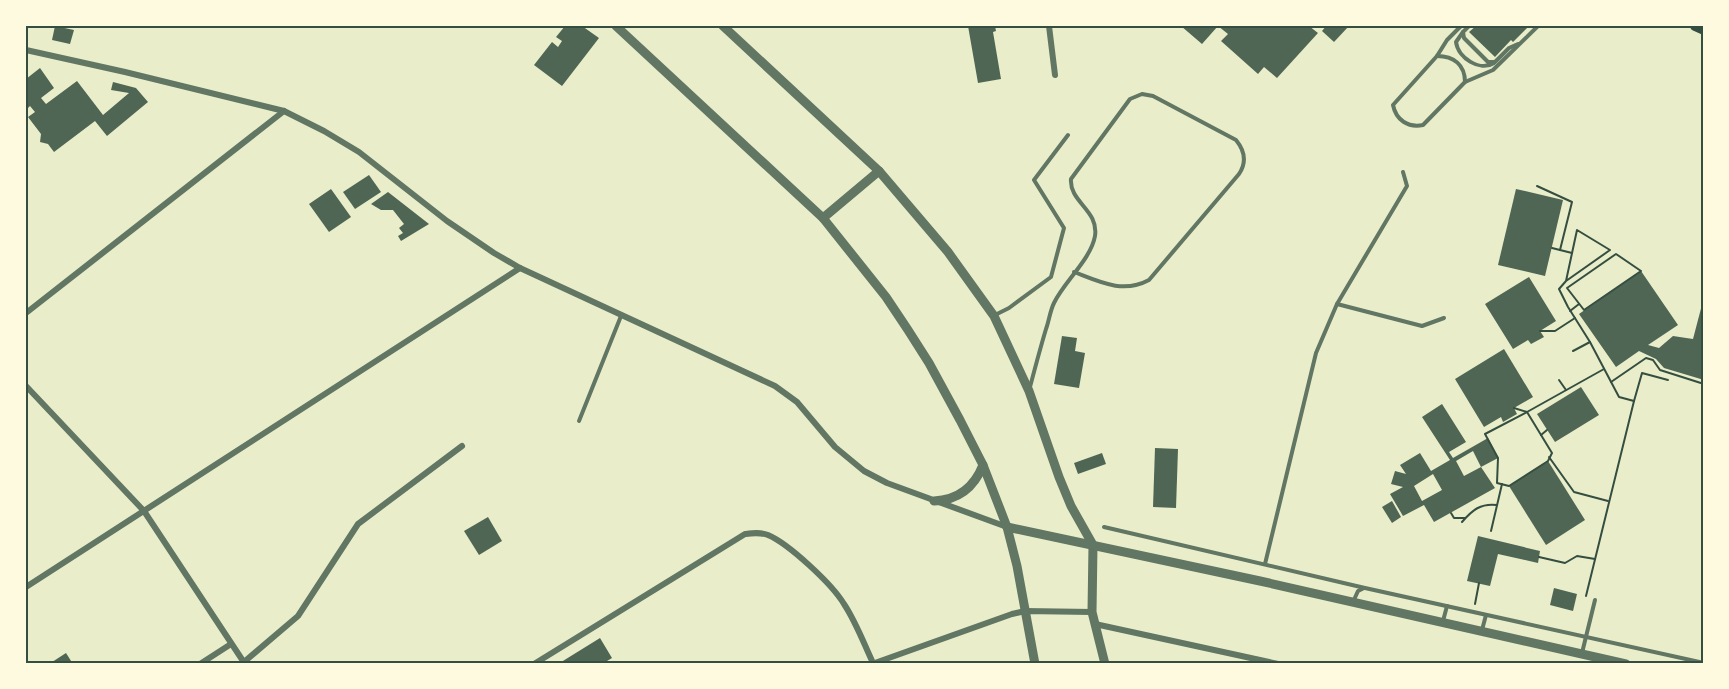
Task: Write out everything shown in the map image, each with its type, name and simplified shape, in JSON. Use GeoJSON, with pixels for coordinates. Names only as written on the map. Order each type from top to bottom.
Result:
{"type":"FeatureCollection","features":[{"type":"Feature","properties":{"kind":"main road"},"geometry":{"type":"LineString","coordinates":[[1695,26],[1704,30]]}},
{"type":"Feature","properties":{"kind":"street"},"geometry":{"type":"LineString","coordinates":[[616,26],[823,218],[886,297],[908,330],[945,391],[983,465],[1007,527],[1017,566],[1035,663]]}},
{"type":"Feature","properties":{"kind":"street"},"geometry":{"type":"LineString","coordinates":[[723,26],[879,171],[948,252],[994,316],[1029,391],[1071,506],[1093,545],[1092,612],[1105,663]]}},
{"type":"Feature","properties":{"kind":"street"},"geometry":{"type":"LineString","coordinates":[[1048,26],[1055,75]]}},
{"type":"Feature","properties":{"kind":"street"},"geometry":{"type":"LineString","coordinates":[[26,50],[284,111],[324,131],[359,153],[470,238],[520,267],[621,316],[776,386],[796,402],[853,464],[875,478],[934,501],[1007,527],[1626,663]]}},
{"type":"Feature","properties":{"kind":"street"},"geometry":{"type":"LineString","coordinates":[[26,313],[284,111]]}},
{"type":"Feature","properties":{"kind":"street"},"geometry":{"type":"LineString","coordinates":[[823,218],[879,171]]}},
{"type":"Feature","properties":{"kind":"street"},"geometry":{"type":"LineString","coordinates":[[26,586],[520,267]]}},
{"type":"Feature","properties":{"kind":"street"},"geometry":{"type":"LineString","coordinates":[[26,386],[144,511],[244,663],[298,616],[358,524],[462,446]]}},
{"type":"Feature","properties":{"kind":"street"},"geometry":{"type":"LineString","coordinates":[[934,501],[963,493],[975,481],[983,465]]}},
{"type":"Feature","properties":{"kind":"street"},"geometry":{"type":"LineString","coordinates":[[534,663],[745,534],[758,533],[770,536],[815,571],[844,604],[873,663],[1012,614],[1025,611],[1092,612]]}},
{"type":"Feature","properties":{"kind":"street"},"geometry":{"type":"LineString","coordinates":[[1095,624],[1278,663]]}},
{"type":"Feature","properties":{"kind":"street"},"geometry":{"type":"LineString","coordinates":[[200,663],[231,644]]}},
{"type":"Feature","properties":{"kind":"lane"},"geometry":{"type":"LineString","coordinates":[[1461,26],[1393,105],[1402,122],[1412,126],[1423,125],[1465,82],[1493,70],[1538,26]]}},
{"type":"Feature","properties":{"kind":"lane"},"geometry":{"type":"LineString","coordinates":[[1469,26],[1456,42],[1458,50],[1475,65],[1485,67],[1496,62],[1509,48],[1521,43]]}},
{"type":"Feature","properties":{"kind":"lane"},"geometry":{"type":"LineString","coordinates":[[1464,31],[1464,38],[1486,60],[1496,62]]}},
{"type":"Feature","properties":{"kind":"lane"},"geometry":{"type":"LineString","coordinates":[[1437,56],[1451,58],[1458,62],[1464,71],[1465,82]]}},
{"type":"Feature","properties":{"kind":"lane"},"geometry":{"type":"LineString","coordinates":[[1029,391],[1054,304],[1074,272],[1093,244],[1095,229],[1091,214],[1073,192],[1071,179],[1130,99],[1142,94],[1154,96],[1236,140],[1240,145],[1245,158],[1239,174],[1149,280],[1135,286],[1118,287],[1074,272]]}},
{"type":"Feature","properties":{"kind":"lane"},"geometry":{"type":"LineString","coordinates":[[994,316],[1009,308],[1051,277],[1065,228],[1034,180],[1068,135]]}},
{"type":"Feature","properties":{"kind":"lane"},"geometry":{"type":"LineString","coordinates":[[1264,565],[1316,353],[1337,304],[1407,186],[1403,172]]}},
{"type":"Feature","properties":{"kind":"lane"},"geometry":{"type":"LineString","coordinates":[[1337,304],[1422,326],[1444,318]]}},
{"type":"Feature","properties":{"kind":"lane"},"geometry":{"type":"LineString","coordinates":[[579,421],[621,316]]}},
{"type":"Feature","properties":{"kind":"lane"},"geometry":{"type":"LineString","coordinates":[[1104,527],[1704,663]]}},
{"type":"Feature","properties":{"kind":"lane"},"geometry":{"type":"LineString","coordinates":[[1353,602],[1358,591],[1365,588]]}},
{"type":"Feature","properties":{"kind":"lane"},"geometry":{"type":"LineString","coordinates":[[1582,653],[1595,600]]}},
{"type":"Feature","properties":{"kind":"lane"},"geometry":{"type":"LineString","coordinates":[[1443,622],[1447,606]]}},
{"type":"Feature","properties":{"kind":"lane"},"geometry":{"type":"LineString","coordinates":[[1482,631],[1486,615]]}},
{"type":"Feature","properties":{"kind":"path"},"geometry":{"type":"LineString","coordinates":[[1537,186],[1572,202],[1560,250]]}},
{"type":"Feature","properties":{"kind":"path"},"geometry":{"type":"LineString","coordinates":[[1566,281],[1577,230],[1610,250],[1566,281],[1560,289],[1619,397],[1634,401]]}},
{"type":"Feature","properties":{"kind":"path"},"geometry":{"type":"LineString","coordinates":[[1552,248],[1572,253]]}},
{"type":"Feature","properties":{"kind":"path"},"geometry":{"type":"LineString","coordinates":[[1616,254],[1641,271],[1584,310],[1579,304],[1567,288],[1616,254]]}},
{"type":"Feature","properties":{"kind":"path"},"geometry":{"type":"LineString","coordinates":[[1600,258],[1604,264]]}},
{"type":"Feature","properties":{"kind":"path"},"geometry":{"type":"LineString","coordinates":[[1570,311],[1579,304]]}},
{"type":"Feature","properties":{"kind":"path"},"geometry":{"type":"LineString","coordinates":[[1540,331],[1555,331],[1575,318]]}},
{"type":"Feature","properties":{"kind":"path"},"geometry":{"type":"LineString","coordinates":[[1573,351],[1590,342]]}},
{"type":"Feature","properties":{"kind":"path"},"geometry":{"type":"LineString","coordinates":[[1611,382],[1646,358],[1653,360],[1660,370],[1704,384]]}},
{"type":"Feature","properties":{"kind":"path"},"geometry":{"type":"LineString","coordinates":[[1514,408],[1527,412],[1551,453],[1548,461],[1509,486],[1497,483],[1498,458],[1485,434],[1527,412],[1604,369]]}},
{"type":"Feature","properties":{"kind":"path"},"geometry":{"type":"LineString","coordinates":[[1585,602],[1642,373],[1668,380]]}},
{"type":"Feature","properties":{"kind":"path"},"geometry":{"type":"LineString","coordinates":[[1559,380],[1566,390]]}},
{"type":"Feature","properties":{"kind":"path"},"geometry":{"type":"LineString","coordinates":[[1541,435],[1547,430]]}},
{"type":"Feature","properties":{"kind":"path"},"geometry":{"type":"LineString","coordinates":[[1549,457],[1574,492],[1610,501]]}},
{"type":"Feature","properties":{"kind":"path"},"geometry":{"type":"LineString","coordinates":[[1491,531],[1502,484]]}},
{"type":"Feature","properties":{"kind":"path"},"geometry":{"type":"LineString","coordinates":[[1569,495],[1574,492]]}},
{"type":"Feature","properties":{"kind":"path"},"geometry":{"type":"LineString","coordinates":[[1462,522],[1469,513],[1485,504],[1497,505]]}},
{"type":"Feature","properties":{"kind":"path"},"geometry":{"type":"LineString","coordinates":[[1451,513],[1454,518],[1465,518]]}},
{"type":"Feature","properties":{"kind":"path"},"geometry":{"type":"LineString","coordinates":[[1539,557],[1564,563],[1577,556],[1595,559]]}},
{"type":"Feature","properties":{"kind":"path"},"geometry":{"type":"LineString","coordinates":[[1473,612],[1479,583]]}},
{"type":"Feature","properties":{"kind":"building"},"geometry":{"type":"Polygon","coordinates":[[[55,26],[74,30],[70,44],[52,40],[55,26]]]}},
{"type":"Feature","properties":{"kind":"building"},"geometry":{"type":"Polygon","coordinates":[[[565,26],[582,26],[599,38],[562,86],[534,65],[552,42],[558,47],[562,41],[556,37],[565,26]]]}},
{"type":"Feature","properties":{"kind":"building"},"geometry":{"type":"Polygon","coordinates":[[[968,26],[995,26],[996,31],[993,32],[1001,79],[978,83],[968,26]]]}},
{"type":"Feature","properties":{"kind":"building"},"geometry":{"type":"Polygon","coordinates":[[[1181,26],[1218,26],[1202,44],[1181,26]]]}},
{"type":"Feature","properties":{"kind":"building"},"geometry":{"type":"Polygon","coordinates":[[[1218,26],[1309,26],[1318,33],[1277,78],[1264,67],[1258,74],[1221,41],[1228,34],[1218,26]]]}},
{"type":"Feature","properties":{"kind":"building"},"geometry":{"type":"Polygon","coordinates":[[[1326,26],[1349,26],[1334,42],[1322,31],[1326,26]]]}},
{"type":"Feature","properties":{"kind":"building"},"geometry":{"type":"Polygon","coordinates":[[[1476,26],[1529,26],[1495,57],[1469,32],[1476,26]]]}},
{"type":"Feature","properties":{"kind":"building"},"geometry":{"type":"Polygon","coordinates":[[[40,68],[54,88],[41,98],[46,104],[77,81],[103,115],[129,93],[111,90],[113,82],[136,88],[148,102],[107,136],[95,121],[54,152],[48,144],[40,142],[41,134],[28,117],[35,112],[30,106],[26,110],[26,79],[40,68]]]}},
{"type":"Feature","properties":{"kind":"building"},"geometry":{"type":"Polygon","coordinates":[[[369,175],[381,192],[355,209],[343,192],[369,175]]]}},
{"type":"Feature","properties":{"kind":"building"},"geometry":{"type":"Polygon","coordinates":[[[331,189],[351,217],[329,232],[309,204],[331,189]]]}},
{"type":"Feature","properties":{"kind":"building"},"geometry":{"type":"Polygon","coordinates":[[[1516,189],[1563,200],[1545,276],[1498,265],[1516,189]]]}},
{"type":"Feature","properties":{"kind":"building"},"geometry":{"type":"Polygon","coordinates":[[[388,192],[429,224],[401,241],[398,236],[403,233],[399,228],[404,224],[393,210],[381,210],[371,204],[388,192]]]}},
{"type":"Feature","properties":{"kind":"building"},"geometry":{"type":"Polygon","coordinates":[[[1641,271],[1678,325],[1648,345],[1659,348],[1673,336],[1693,339],[1704,297],[1704,380],[1664,368],[1656,359],[1639,351],[1616,367],[1579,314],[1641,271]]]}},
{"type":"Feature","properties":{"kind":"building"},"geometry":{"type":"Polygon","coordinates":[[[1529,277],[1556,321],[1540,331],[1544,337],[1531,344],[1528,340],[1513,349],[1485,304],[1529,277]]]}},
{"type":"Feature","properties":{"kind":"building"},"geometry":{"type":"Polygon","coordinates":[[[1062,336],[1077,338],[1075,351],[1085,353],[1079,388],[1054,384],[1062,336]]]}},
{"type":"Feature","properties":{"kind":"building"},"geometry":{"type":"Polygon","coordinates":[[[1504,349],[1533,397],[1514,408],[1517,414],[1503,422],[1501,417],[1484,427],[1455,379],[1504,349]]]}},
{"type":"Feature","properties":{"kind":"building"},"geometry":{"type":"Polygon","coordinates":[[[1581,387],[1599,415],[1555,442],[1537,414],[1581,387]]]}},
{"type":"Feature","properties":{"kind":"building"},"geometry":{"type":"Polygon","coordinates":[[[1442,404],[1466,442],[1449,452],[1453,458],[1488,438],[1498,458],[1481,467],[1495,488],[1434,522],[1424,505],[1403,516],[1390,494],[1403,487],[1391,484],[1395,471],[1406,474],[1400,465],[1420,453],[1431,471],[1450,460],[1422,417],[1442,404]],[[1473,451],[1456,461],[1464,476],[1481,467],[1473,451]],[[1433,474],[1414,486],[1422,501],[1442,490],[1433,474]]]}},
{"type":"Feature","properties":{"kind":"building"},"geometry":{"type":"Polygon","coordinates":[[[1155,448],[1178,449],[1176,508],[1153,507],[1155,448]]]}},
{"type":"Feature","properties":{"kind":"building"},"geometry":{"type":"Polygon","coordinates":[[[1102,453],[1106,464],[1078,474],[1074,463],[1102,453]]]}},
{"type":"Feature","properties":{"kind":"building"},"geometry":{"type":"Polygon","coordinates":[[[1548,461],[1585,520],[1546,545],[1509,486],[1548,461]]]}},
{"type":"Feature","properties":{"kind":"building"},"geometry":{"type":"Polygon","coordinates":[[[1392,501],[1401,517],[1392,523],[1382,507],[1392,501]]]}},
{"type":"Feature","properties":{"kind":"building"},"geometry":{"type":"Polygon","coordinates":[[[488,517],[502,541],[479,555],[464,531],[488,517]]]}},
{"type":"Feature","properties":{"kind":"building"},"geometry":{"type":"Polygon","coordinates":[[[1478,536],[1540,551],[1538,563],[1498,554],[1490,586],[1467,581],[1478,536]]]}},
{"type":"Feature","properties":{"kind":"building"},"geometry":{"type":"Polygon","coordinates":[[[1554,588],[1577,594],[1573,611],[1550,605],[1554,588]]]}},
{"type":"Feature","properties":{"kind":"building"},"geometry":{"type":"Polygon","coordinates":[[[600,638],[612,658],[607,661],[608,664],[558,664],[600,638]]]}},
{"type":"Feature","properties":{"kind":"building"},"geometry":{"type":"Polygon","coordinates":[[[66,653],[73,664],[49,664],[66,653]]]}}]}
